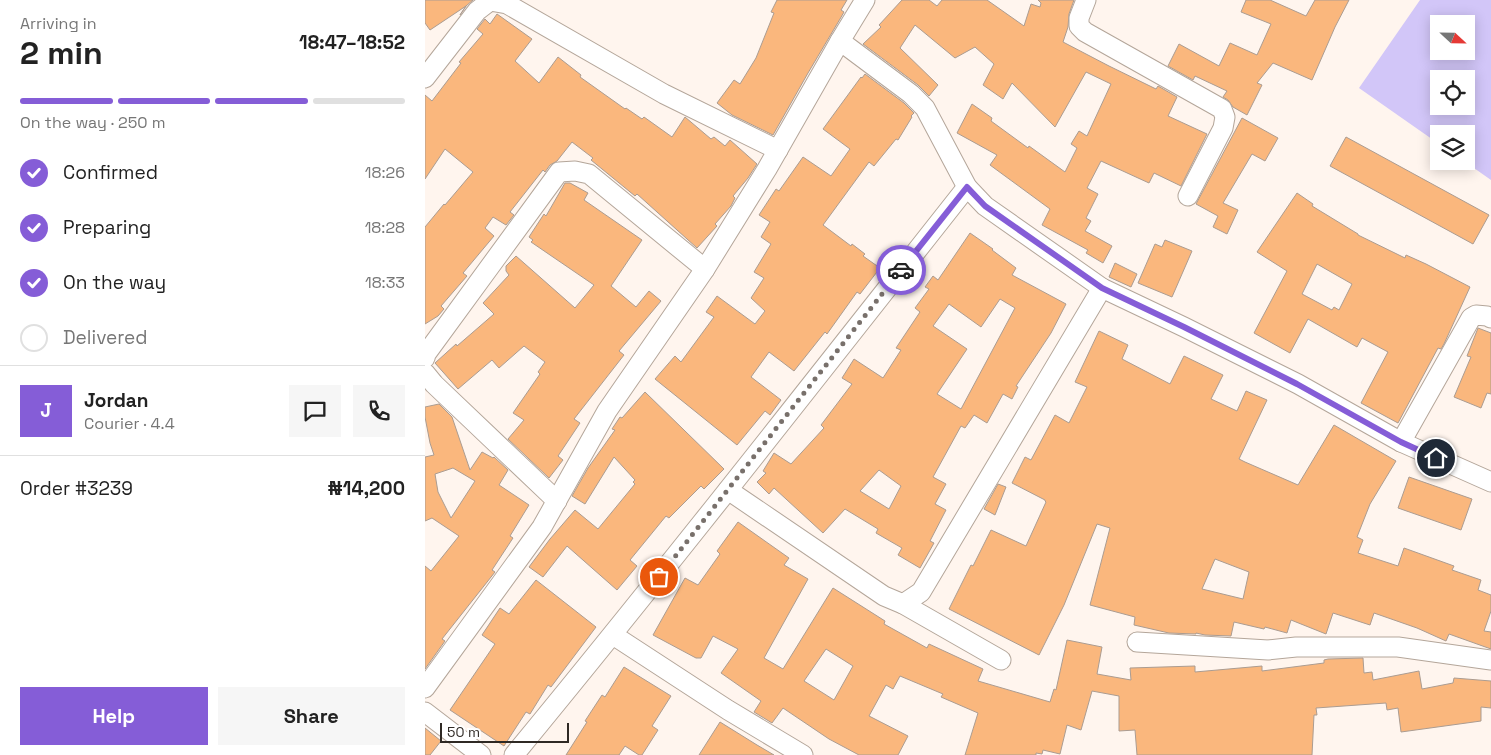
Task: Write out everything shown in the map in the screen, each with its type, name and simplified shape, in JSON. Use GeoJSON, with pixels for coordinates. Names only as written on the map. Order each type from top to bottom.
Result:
{"type":"FeatureCollection","features":[{"type":"Feature","properties":{"kind":"street"},"geometry":{"type":"LineString","coordinates":[[425,78],[477,11],[490,0],[507,4],[664,94],[778,150]]}},
{"type":"Feature","properties":{"kind":"street"},"geometry":{"type":"LineString","coordinates":[[425,688],[543,527],[607,411],[705,269],[778,150],[865,0]]}},
{"type":"Feature","properties":{"kind":"street"},"geometry":{"type":"LineString","coordinates":[[1086,0],[1079,18],[1079,26],[1085,32],[1222,109],[1225,117],[1223,128],[1188,196]]}},
{"type":"Feature","properties":{"kind":"street"},"geometry":{"type":"LineString","coordinates":[[840,41],[911,94],[925,108],[967,187],[985,206],[1102,288],[1297,384],[1401,442],[1491,482]]}},
{"type":"Feature","properties":{"kind":"street"},"geometry":{"type":"LineString","coordinates":[[425,358],[426,354],[559,172],[575,171],[589,174],[705,269]]}},
{"type":"Feature","properties":{"kind":"street"},"geometry":{"type":"LineString","coordinates":[[514,755],[613,635],[967,187]]}},
{"type":"Feature","properties":{"kind":"street"},"geometry":{"type":"LineString","coordinates":[[903,604],[921,592],[1102,288]]}},
{"type":"Feature","properties":{"kind":"street"},"geometry":{"type":"LineString","coordinates":[[1401,442],[1471,318],[1476,315],[1491,318]]}},
{"type":"Feature","properties":{"kind":"street"},"geometry":{"type":"LineString","coordinates":[[425,373],[433,384],[557,501]]}},
{"type":"Feature","properties":{"kind":"street"},"geometry":{"type":"LineString","coordinates":[[728,490],[884,596],[903,604],[1001,660]]}},
{"type":"Feature","properties":{"kind":"street"},"geometry":{"type":"LineString","coordinates":[[613,635],[728,710],[803,755]]}},
{"type":"Feature","properties":{"kind":"street"},"geometry":{"type":"LineString","coordinates":[[1137,642],[1268,650],[1297,647],[1398,647],[1491,660]]}},
{"type":"Feature","properties":{"kind":"street"},"geometry":{"type":"LineString","coordinates":[[425,712],[481,755]]}},
{"type":"Feature","properties":{"kind":"shaded area"},"geometry":{"type":"Polygon","coordinates":[[[1420,0],[1491,0],[1491,180],[1475,169],[1475,125],[1430,125],[1430,138],[1359,88],[1420,0]]]}},
{"type":"Feature","properties":{"kind":"building"},"geometry":{"type":"Polygon","coordinates":[[[425,0],[473,0],[430,30],[425,23],[425,0]]]}},
{"type":"Feature","properties":{"kind":"building"},"geometry":{"type":"Polygon","coordinates":[[[777,0],[847,0],[841,10],[844,12],[773,135],[732,115],[717,103],[734,80],[740,84],[756,58],[774,13],[771,12],[777,0]]]}},
{"type":"Feature","properties":{"kind":"building"},"geometry":{"type":"Polygon","coordinates":[[[902,0],[929,0],[937,6],[942,0],[987,0],[1024,26],[1031,4],[1040,7],[1041,3],[1038,0],[1074,0],[1063,42],[1156,89],[1158,86],[1177,97],[1168,116],[1207,134],[1181,186],[1154,173],[1149,183],[1101,161],[1087,188],[1098,194],[1086,218],[1091,221],[1085,231],[1112,246],[1103,263],[1086,253],[1088,250],[1042,225],[1050,209],[990,165],[997,155],[957,133],[972,104],[992,118],[991,121],[1065,172],[1077,148],[1071,144],[1079,131],[1087,136],[1111,84],[1086,72],[1055,127],[1012,83],[1003,99],[983,85],[994,64],[975,47],[955,58],[915,25],[900,48],[938,85],[929,96],[918,85],[863,44],[881,27],[879,25],[902,0]]]}},
{"type":"Feature","properties":{"kind":"building"},"geometry":{"type":"Polygon","coordinates":[[[1246,0],[1270,0],[1306,16],[1315,0],[1349,0],[1312,80],[1273,63],[1257,83],[1262,85],[1247,115],[1233,107],[1223,97],[1227,91],[1195,76],[1193,80],[1168,66],[1179,44],[1219,66],[1230,43],[1257,55],[1271,24],[1241,12],[1246,0]]]}},
{"type":"Feature","properties":{"kind":"building"},"geometry":{"type":"Polygon","coordinates":[[[497,14],[532,39],[515,61],[539,83],[558,57],[581,75],[580,77],[625,109],[642,119],[644,117],[672,137],[685,117],[711,139],[714,137],[725,146],[730,140],[757,164],[733,196],[735,198],[731,206],[715,224],[717,226],[697,248],[637,194],[635,196],[591,160],[593,158],[572,142],[557,161],[550,165],[545,172],[543,170],[510,212],[514,215],[506,225],[493,217],[485,228],[494,236],[463,273],[467,276],[441,306],[444,309],[438,316],[425,324],[425,227],[473,172],[445,149],[425,179],[425,95],[432,101],[461,63],[459,62],[483,34],[477,29],[485,19],[490,24],[497,14]]]}},
{"type":"Feature","properties":{"kind":"building"},"geometry":{"type":"Polygon","coordinates":[[[865,74],[904,103],[914,113],[898,140],[896,139],[874,166],[869,162],[823,225],[851,246],[852,244],[865,254],[863,256],[880,268],[860,294],[857,292],[827,334],[825,332],[794,371],[769,352],[751,377],[781,400],[770,415],[765,411],[737,445],[655,379],[675,356],[681,362],[714,317],[706,312],[717,296],[755,324],[765,311],[751,298],[764,278],[754,272],[771,244],[761,237],[770,222],[759,215],[776,189],[779,191],[803,157],[831,176],[850,149],[823,129],[865,74]]]}},
{"type":"Feature","properties":{"kind":"building"},"geometry":{"type":"Polygon","coordinates":[[[1242,118],[1278,138],[1265,161],[1252,154],[1223,203],[1238,210],[1227,234],[1213,227],[1218,216],[1196,204],[1242,118]]]}},
{"type":"Feature","properties":{"kind":"building"},"geometry":{"type":"Polygon","coordinates":[[[1346,137],[1489,215],[1473,244],[1330,166],[1346,137]]]}},
{"type":"Feature","properties":{"kind":"building"},"geometry":{"type":"Polygon","coordinates":[[[565,183],[570,183],[588,193],[584,200],[642,240],[611,286],[636,307],[649,291],[661,301],[619,351],[624,355],[574,419],[580,423],[558,456],[563,460],[549,478],[508,439],[524,420],[513,413],[540,374],[538,372],[545,362],[524,346],[499,368],[492,360],[458,389],[435,363],[494,314],[483,303],[509,275],[506,271],[506,266],[516,256],[575,308],[594,285],[531,242],[533,240],[529,237],[544,214],[546,216],[565,183]]]}},
{"type":"Feature","properties":{"kind":"building"},"geometry":{"type":"Polygon","coordinates":[[[1297,193],[1313,204],[1312,206],[1358,235],[1405,258],[1406,255],[1426,264],[1470,287],[1444,344],[1441,349],[1438,348],[1398,423],[1361,403],[1388,352],[1362,338],[1357,347],[1308,319],[1290,353],[1254,333],[1287,271],[1257,252],[1297,193]],[[1317,264],[1302,294],[1332,310],[1334,307],[1339,310],[1352,284],[1317,264]]]}},
{"type":"Feature","properties":{"kind":"building"},"geometry":{"type":"Polygon","coordinates":[[[970,233],[1016,268],[1012,275],[1066,304],[1051,333],[1016,386],[1018,387],[1012,399],[1003,394],[987,423],[974,415],[965,428],[961,426],[933,477],[946,484],[935,504],[946,510],[930,541],[934,543],[920,568],[898,555],[902,548],[876,533],[878,529],[845,509],[823,533],[774,488],[769,494],[757,482],[766,473],[763,471],[774,453],[791,464],[824,428],[821,425],[852,384],[842,378],[854,359],[883,378],[901,350],[896,348],[920,312],[915,308],[929,289],[925,287],[933,276],[938,280],[970,233]],[[1000,299],[981,327],[949,304],[933,326],[967,349],[937,394],[961,409],[1015,308],[1000,299]],[[879,470],[860,491],[889,509],[901,486],[879,470]]]}},
{"type":"Feature","properties":{"kind":"building"},"geometry":{"type":"Polygon","coordinates":[[[1165,240],[1192,251],[1172,297],[1138,283],[1155,244],[1162,247],[1165,240]]]}},
{"type":"Feature","properties":{"kind":"building"},"geometry":{"type":"Polygon","coordinates":[[[1115,263],[1137,274],[1131,287],[1109,277],[1115,263]]]}},
{"type":"Feature","properties":{"kind":"building"},"geometry":{"type":"Polygon","coordinates":[[[1478,328],[1491,333],[1491,394],[1487,393],[1481,408],[1454,397],[1471,357],[1467,356],[1478,328]]]}},
{"type":"Feature","properties":{"kind":"building"},"geometry":{"type":"Polygon","coordinates":[[[1099,331],[1128,345],[1122,359],[1170,384],[1184,356],[1223,375],[1211,399],[1237,411],[1246,391],[1267,400],[1239,459],[1245,462],[1298,485],[1334,425],[1396,461],[1370,504],[1357,537],[1363,540],[1358,553],[1398,566],[1404,548],[1454,566],[1452,570],[1481,580],[1478,590],[1491,595],[1491,611],[1484,631],[1491,632],[1491,649],[1449,634],[1446,641],[1417,628],[1374,613],[1370,625],[1333,613],[1326,634],[1291,620],[1287,633],[1234,622],[1231,636],[1169,633],[1134,625],[1135,617],[1090,605],[1110,528],[1097,524],[1064,605],[1039,655],[949,609],[991,530],[1026,546],[1046,502],[1012,483],[1025,457],[1031,460],[1055,415],[1069,423],[1087,387],[1075,382],[1099,331]],[[1215,559],[1202,589],[1243,599],[1249,572],[1215,559]]]}},
{"type":"Feature","properties":{"kind":"building"},"geometry":{"type":"Polygon","coordinates":[[[645,392],[724,469],[704,489],[701,486],[669,518],[666,516],[630,560],[637,566],[617,590],[567,546],[543,577],[529,567],[575,510],[598,529],[635,484],[633,482],[635,480],[614,457],[585,504],[572,496],[588,468],[615,430],[612,429],[620,417],[622,418],[645,392]]]}},
{"type":"Feature","properties":{"kind":"building"},"geometry":{"type":"Polygon","coordinates":[[[439,404],[452,417],[470,470],[482,452],[494,457],[508,470],[499,485],[529,505],[510,536],[513,538],[492,570],[495,572],[442,639],[445,641],[425,669],[425,566],[431,571],[459,536],[432,518],[425,521],[425,457],[434,455],[425,417],[425,407],[439,404]],[[453,468],[435,474],[438,492],[451,518],[475,481],[453,468]]]}},
{"type":"Feature","properties":{"kind":"building"},"geometry":{"type":"Polygon","coordinates":[[[1409,477],[1472,499],[1461,530],[1398,508],[1409,477]]]}},
{"type":"Feature","properties":{"kind":"building"},"geometry":{"type":"Polygon","coordinates":[[[998,484],[1006,487],[995,515],[984,509],[998,484]]]}},
{"type":"Feature","properties":{"kind":"building"},"geometry":{"type":"Polygon","coordinates":[[[738,522],[789,558],[784,565],[808,579],[764,658],[783,669],[833,588],[885,621],[884,624],[927,648],[929,644],[983,669],[978,681],[1050,702],[1054,689],[1056,690],[1067,640],[1102,647],[1097,674],[1131,680],[1130,668],[1195,666],[1195,672],[1262,666],[1262,671],[1324,663],[1324,660],[1328,659],[1363,658],[1364,673],[1372,672],[1373,680],[1419,671],[1422,689],[1453,683],[1454,678],[1491,681],[1491,708],[1481,707],[1481,721],[1401,732],[1398,708],[1387,710],[1386,703],[1316,708],[1317,715],[1314,715],[1312,755],[1137,755],[1135,730],[1119,731],[1119,696],[1092,691],[1081,730],[1067,725],[1060,754],[1043,750],[1042,754],[1036,753],[1036,755],[965,755],[978,713],[941,697],[943,694],[900,676],[893,689],[886,685],[869,716],[908,736],[898,755],[859,755],[829,739],[783,708],[772,723],[754,712],[761,701],[721,673],[738,649],[713,636],[701,658],[696,658],[653,635],[685,578],[698,585],[720,554],[717,551],[738,522]],[[826,649],[804,681],[834,700],[853,666],[826,649]]]}},
{"type":"Feature","properties":{"kind":"building"},"geometry":{"type":"Polygon","coordinates":[[[536,580],[596,627],[551,687],[548,685],[530,714],[526,712],[504,746],[450,710],[495,644],[482,635],[500,608],[509,614],[536,580]]]}},
{"type":"Feature","properties":{"kind":"building"},"geometry":{"type":"Polygon","coordinates":[[[624,667],[671,696],[652,726],[658,730],[642,755],[625,746],[619,755],[566,755],[602,695],[605,697],[624,667]]]}},
{"type":"Feature","properties":{"kind":"building"},"geometry":{"type":"Polygon","coordinates":[[[720,722],[757,745],[774,755],[699,755],[720,722]]]}},
{"type":"Feature","properties":{"kind":"building"},"geometry":{"type":"Polygon","coordinates":[[[425,728],[441,741],[430,755],[425,755],[425,728]]]}},
{"type":"Feature","properties":{"kind":"way so far"},"geometry":{"type":"LineString","coordinates":[[659,577],[901,270]]}},
{"type":"Feature","properties":{"kind":"route"},"geometry":{"type":"LineString","coordinates":[[901,270],[967,187],[985,206],[1102,288],[1297,384],[1401,442],[1436,458]]}}]}
